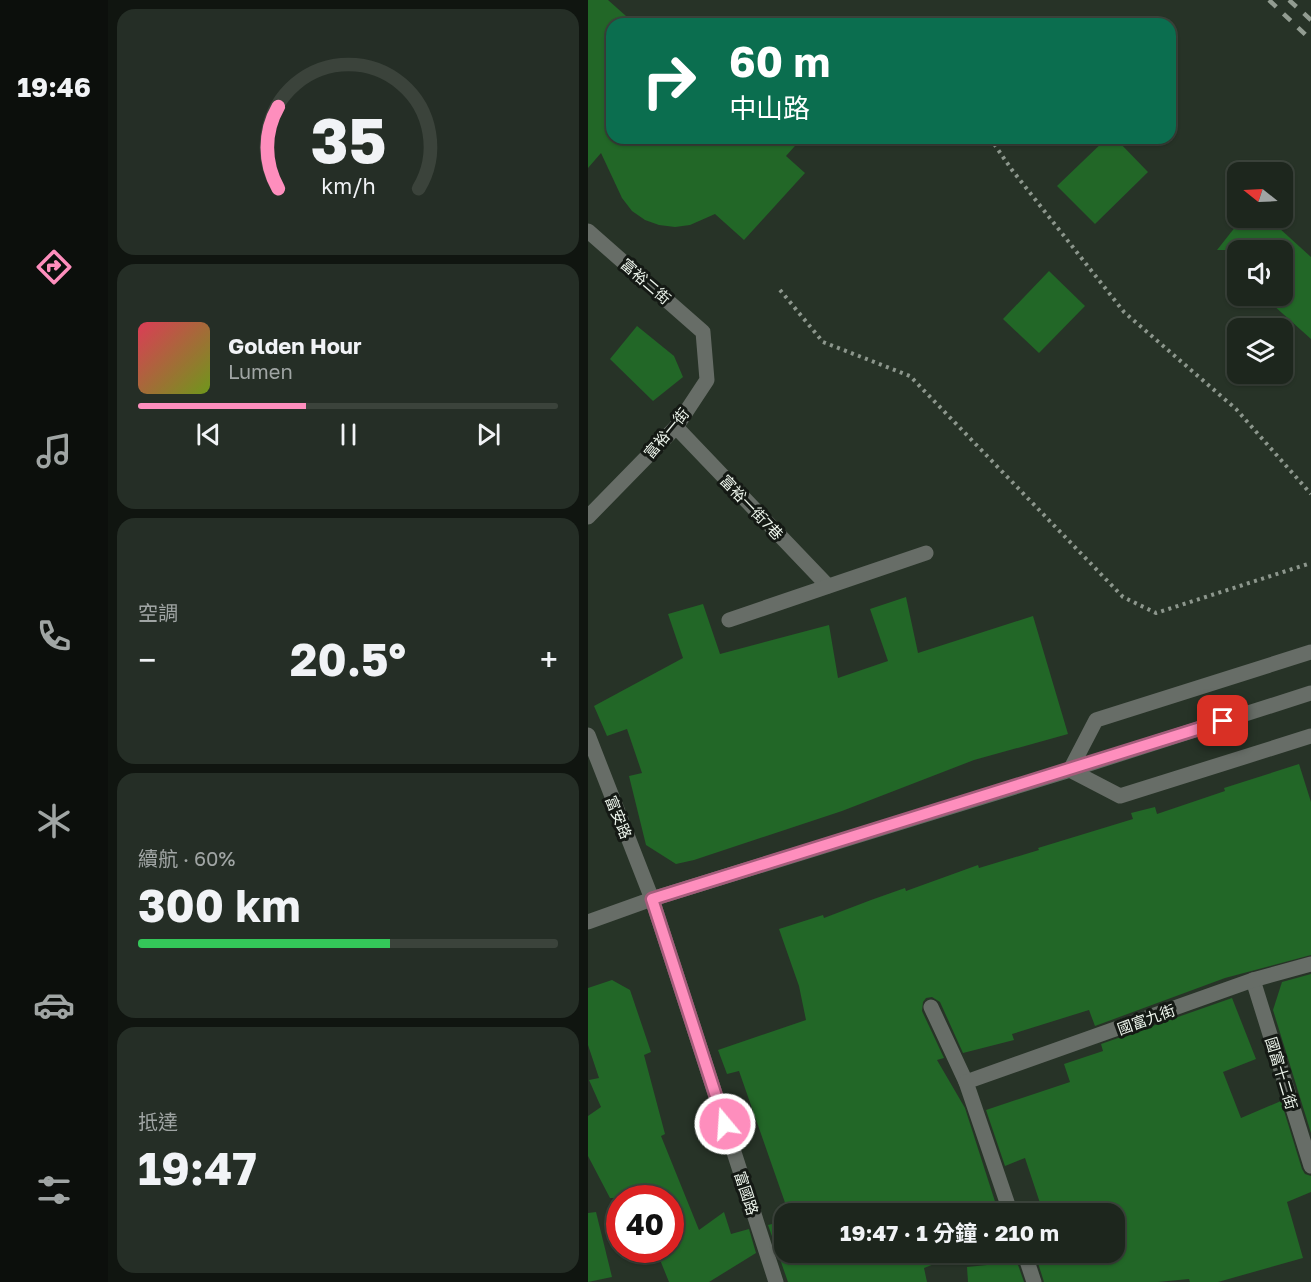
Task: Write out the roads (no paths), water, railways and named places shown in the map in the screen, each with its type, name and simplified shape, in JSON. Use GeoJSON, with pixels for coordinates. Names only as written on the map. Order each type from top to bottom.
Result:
{"type":"FeatureCollection","features":[{"type":"Feature","properties":{"kind":"street","name":"富裕二街"},"geometry":{"type":"LineString","coordinates":[[588,231],[703,332]]}},
{"type":"Feature","properties":{"kind":"street","name":"富裕一街"},"geometry":{"type":"LineString","coordinates":[[588,517],[676,427],[706,380],[703,332]]}},
{"type":"Feature","properties":{"kind":"street","name":"富裕一街7巷"},"geometry":{"type":"LineString","coordinates":[[676,427],[828,586]]}},
{"type":"Feature","properties":{"kind":"street"},"geometry":{"type":"LineString","coordinates":[[729,620],[926,553]]}},
{"type":"Feature","properties":{"kind":"street"},"geometry":{"type":"LineString","coordinates":[[1070,770],[1096,720],[1311,652]]}},
{"type":"Feature","properties":{"kind":"street"},"geometry":{"type":"LineString","coordinates":[[588,922],[652,899],[1311,693]]}},
{"type":"Feature","properties":{"kind":"street","name":"富安路"},"geometry":{"type":"LineString","coordinates":[[588,735],[652,899]]}},
{"type":"Feature","properties":{"kind":"street"},"geometry":{"type":"LineString","coordinates":[[1070,770],[1120,796],[1311,736]]}},
{"type":"Feature","properties":{"kind":"street","name":"富國路"},"geometry":{"type":"LineString","coordinates":[[652,899],[776,1282]]}},
{"type":"Feature","properties":{"kind":"street","name":"國富九街"},"geometry":{"type":"LineString","coordinates":[[966,1082],[1253,980],[1311,964]]}},
{"type":"Feature","properties":{"kind":"street","name":"國富十二街"},"geometry":{"type":"LineString","coordinates":[[1253,980],[1311,1166]]}},
{"type":"Feature","properties":{"kind":"street"},"geometry":{"type":"LineString","coordinates":[[931,1007],[966,1082],[1007,1203]]}},
{"type":"Feature","properties":{"kind":"street"},"geometry":{"type":"LineString","coordinates":[[1028,1263],[1034,1282]]}},
{"type":"Feature","properties":{"kind":"railway"},"geometry":{"type":"LineString","coordinates":[[1269,0],[1311,40]]}},
{"type":"Feature","properties":{"kind":"railway"},"geometry":{"type":"LineString","coordinates":[[1289,0],[1311,20]]}}]}
